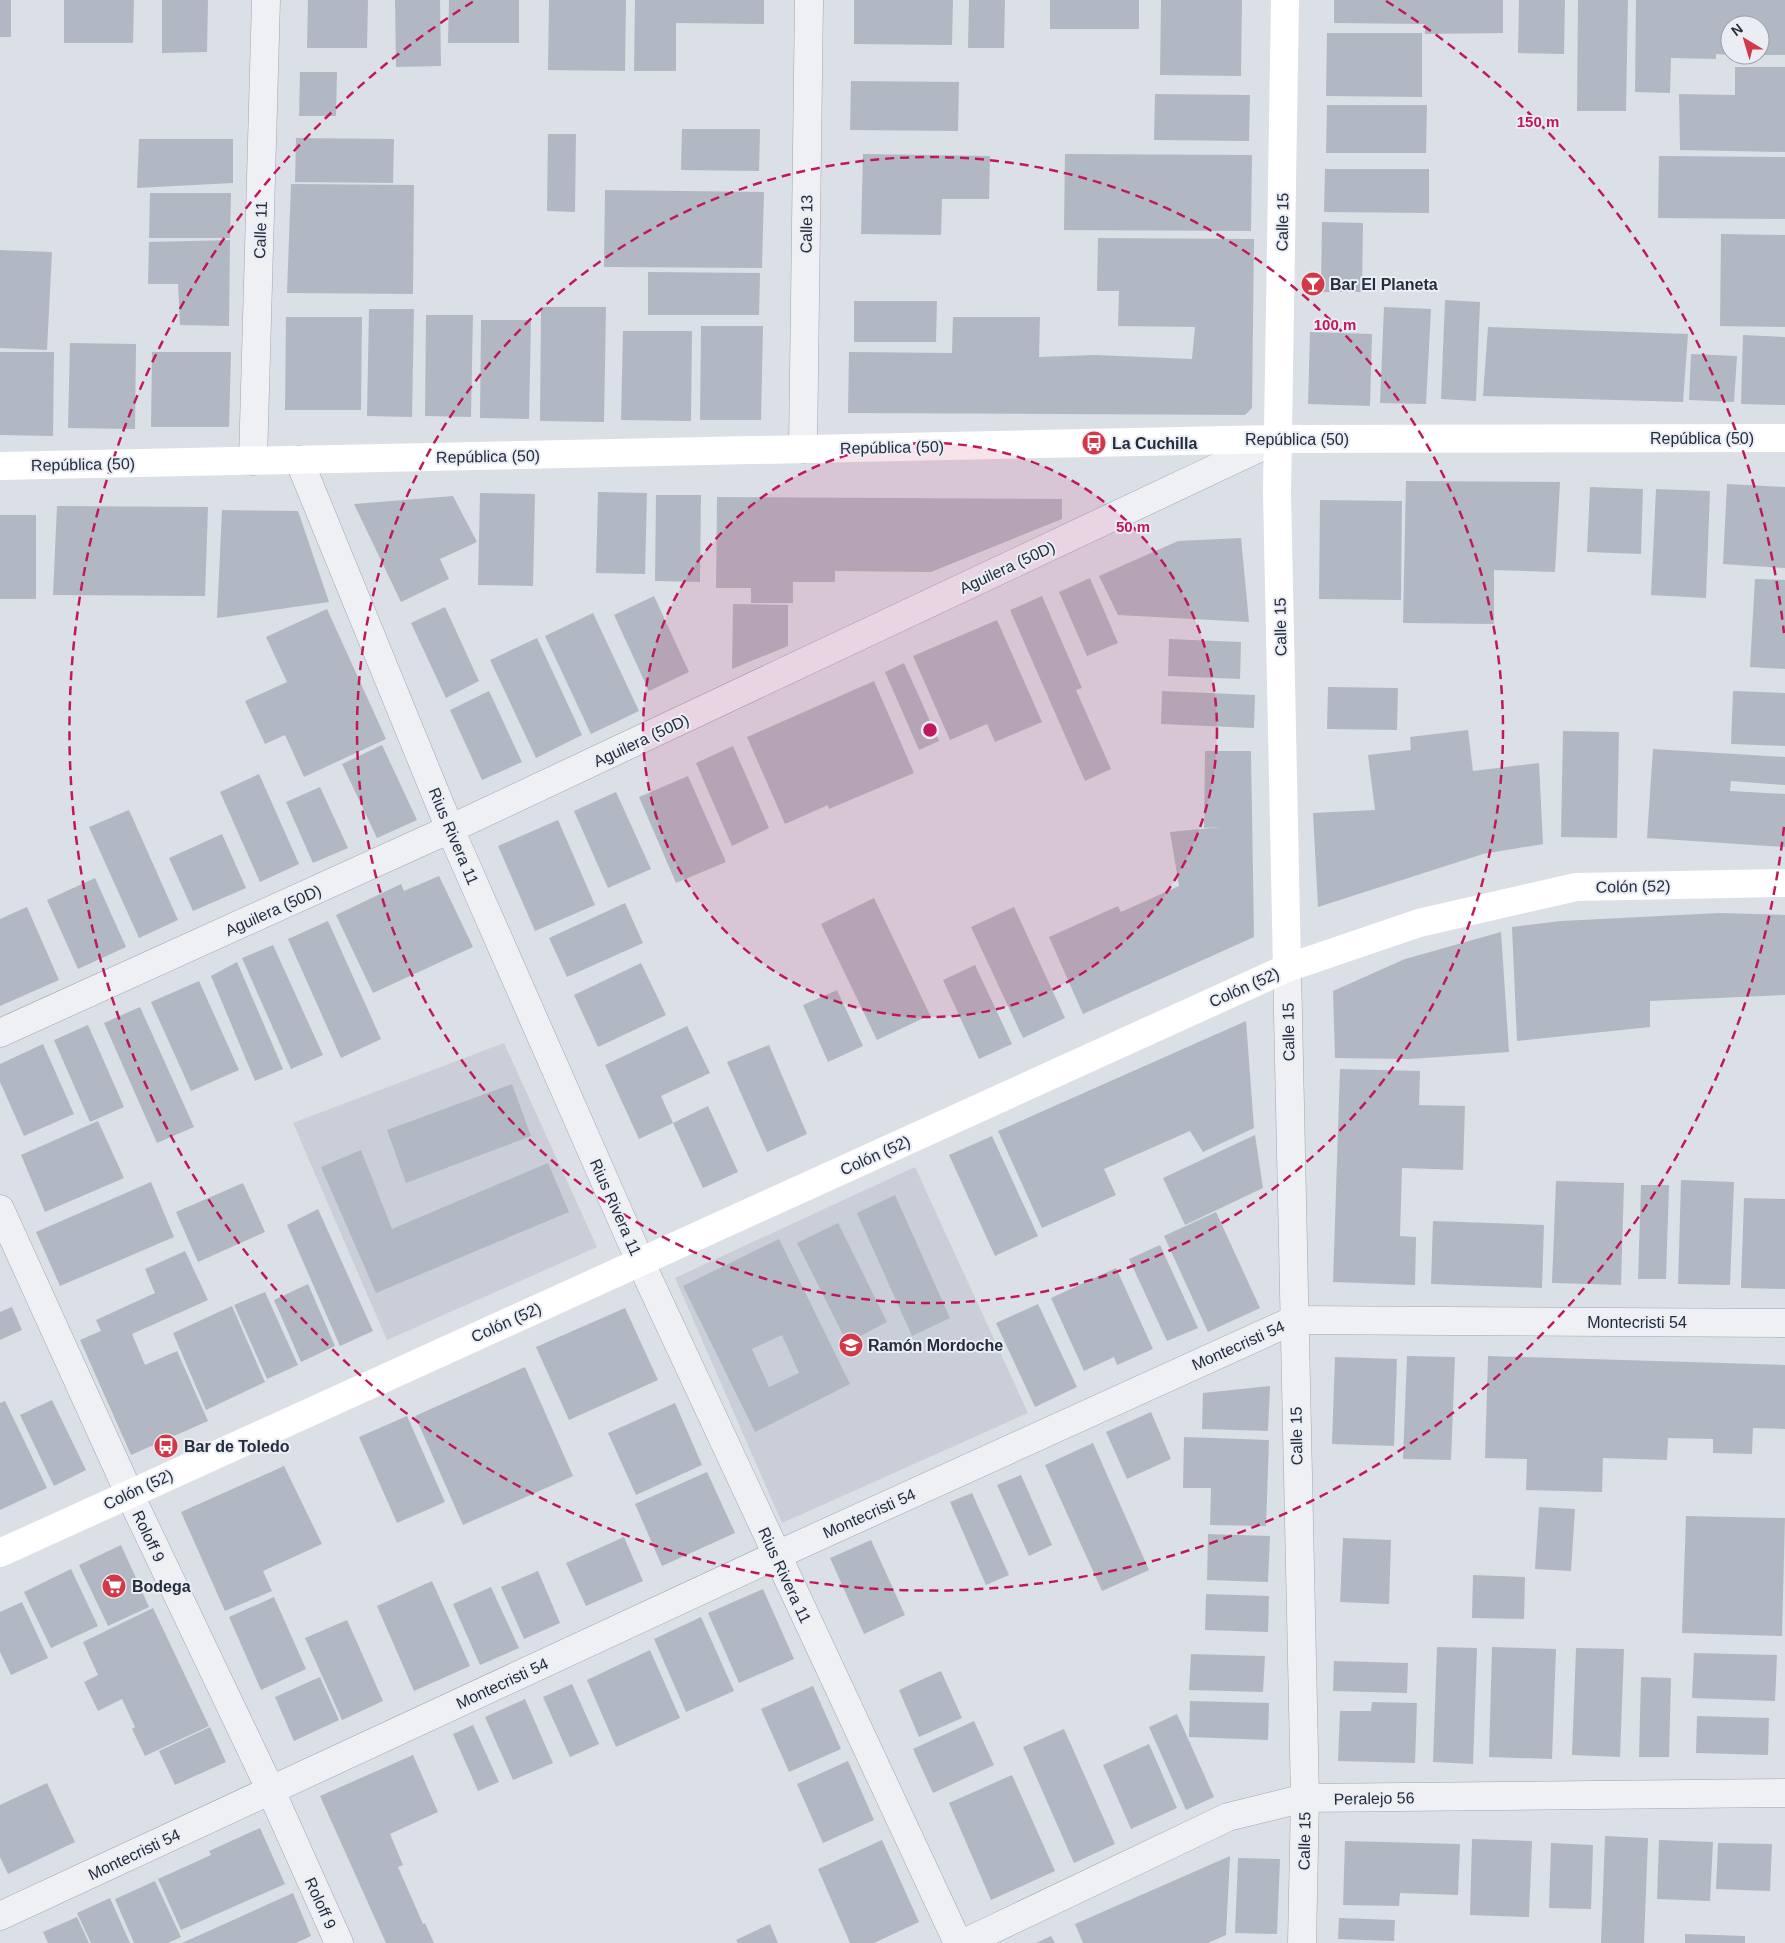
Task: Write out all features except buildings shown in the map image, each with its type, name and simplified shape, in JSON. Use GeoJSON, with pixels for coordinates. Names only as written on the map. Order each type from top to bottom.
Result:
{"type":"FeatureCollection","features":[{"type":"Feature","properties":{"kind":"main road","name":"Calle 15"},"geometry":{"type":"LineString","coordinates":[[1285,0],[1277,492],[1286,968]]}},
{"type":"Feature","properties":{"kind":"main road","name":"República (50)"},"geometry":{"type":"LineString","coordinates":[[0,466],[1278,439],[1785,438]]}},
{"type":"Feature","properties":{"kind":"main road","name":"Colón (52)"},"geometry":{"type":"LineString","coordinates":[[0,1553],[1286,968],[1419,923],[1576,887],[1785,882]]}},
{"type":"Feature","properties":{"kind":"street","name":"Calle 11"},"geometry":{"type":"LineString","coordinates":[[254,461],[266,0]]}},
{"type":"Feature","properties":{"kind":"street","name":"Calle 13"},"geometry":{"type":"LineString","coordinates":[[804,449],[809,0]]}},
{"type":"Feature","properties":{"kind":"street","name":"Aguilera (50D)"},"geometry":{"type":"LineString","coordinates":[[0,1033],[450,829],[1278,439]]}},
{"type":"Feature","properties":{"kind":"street","name":"Rius Rivera 11"},"geometry":{"type":"LineString","coordinates":[[299,460],[450,829],[640,1262],[775,1556],[958,1943]]}},
{"type":"Feature","properties":{"kind":"street","name":"Calle 15"},"geometry":{"type":"LineString","coordinates":[[1286,968],[1305,1798],[1302,1943]]}},
{"type":"Feature","properties":{"kind":"street","name":"Roloff 9"},"geometry":{"type":"LineString","coordinates":[[0,1209],[129,1493],[271,1791],[339,1943]]}},
{"type":"Feature","properties":{"kind":"street","name":"Montecristi 54"},"geometry":{"type":"LineString","coordinates":[[0,1916],[775,1556],[1294,1320],[1785,1323]]}},
{"type":"Feature","properties":{"kind":"street","name":"Peralejo 56"},"geometry":{"type":"LineString","coordinates":[[964,1943],[1228,1818],[1305,1798],[1785,1793]]}},
{"type":"Feature","properties":{"kind":"shaded area"},"geometry":{"type":"Polygon","coordinates":[[[504,1043],[597,1247],[387,1340],[293,1123],[504,1043]]]}},
{"type":"Feature","properties":{"kind":"shaded area","name":"Ramón Mordoche"},"geometry":{"type":"Polygon","coordinates":[[[915,1167],[1028,1413],[782,1523],[675,1278],[915,1167]]]}},
{"type":"Feature","properties":{"kind":"place","name":"Bar El Planeta"},"geometry":{"type":"Point","coordinates":[1313,284]}},
{"type":"Feature","properties":{"kind":"place","name":"La Cuchilla"},"geometry":{"type":"Point","coordinates":[1094,443]}},
{"type":"Feature","properties":{"kind":"place","name":"Ramón Mordoche"},"geometry":{"type":"Point","coordinates":[851,1345]}},
{"type":"Feature","properties":{"kind":"place","name":"Bar de Toledo"},"geometry":{"type":"Point","coordinates":[166,1446]}},
{"type":"Feature","properties":{"kind":"place","name":"Bodega"},"geometry":{"type":"Point","coordinates":[114,1586]}}]}
